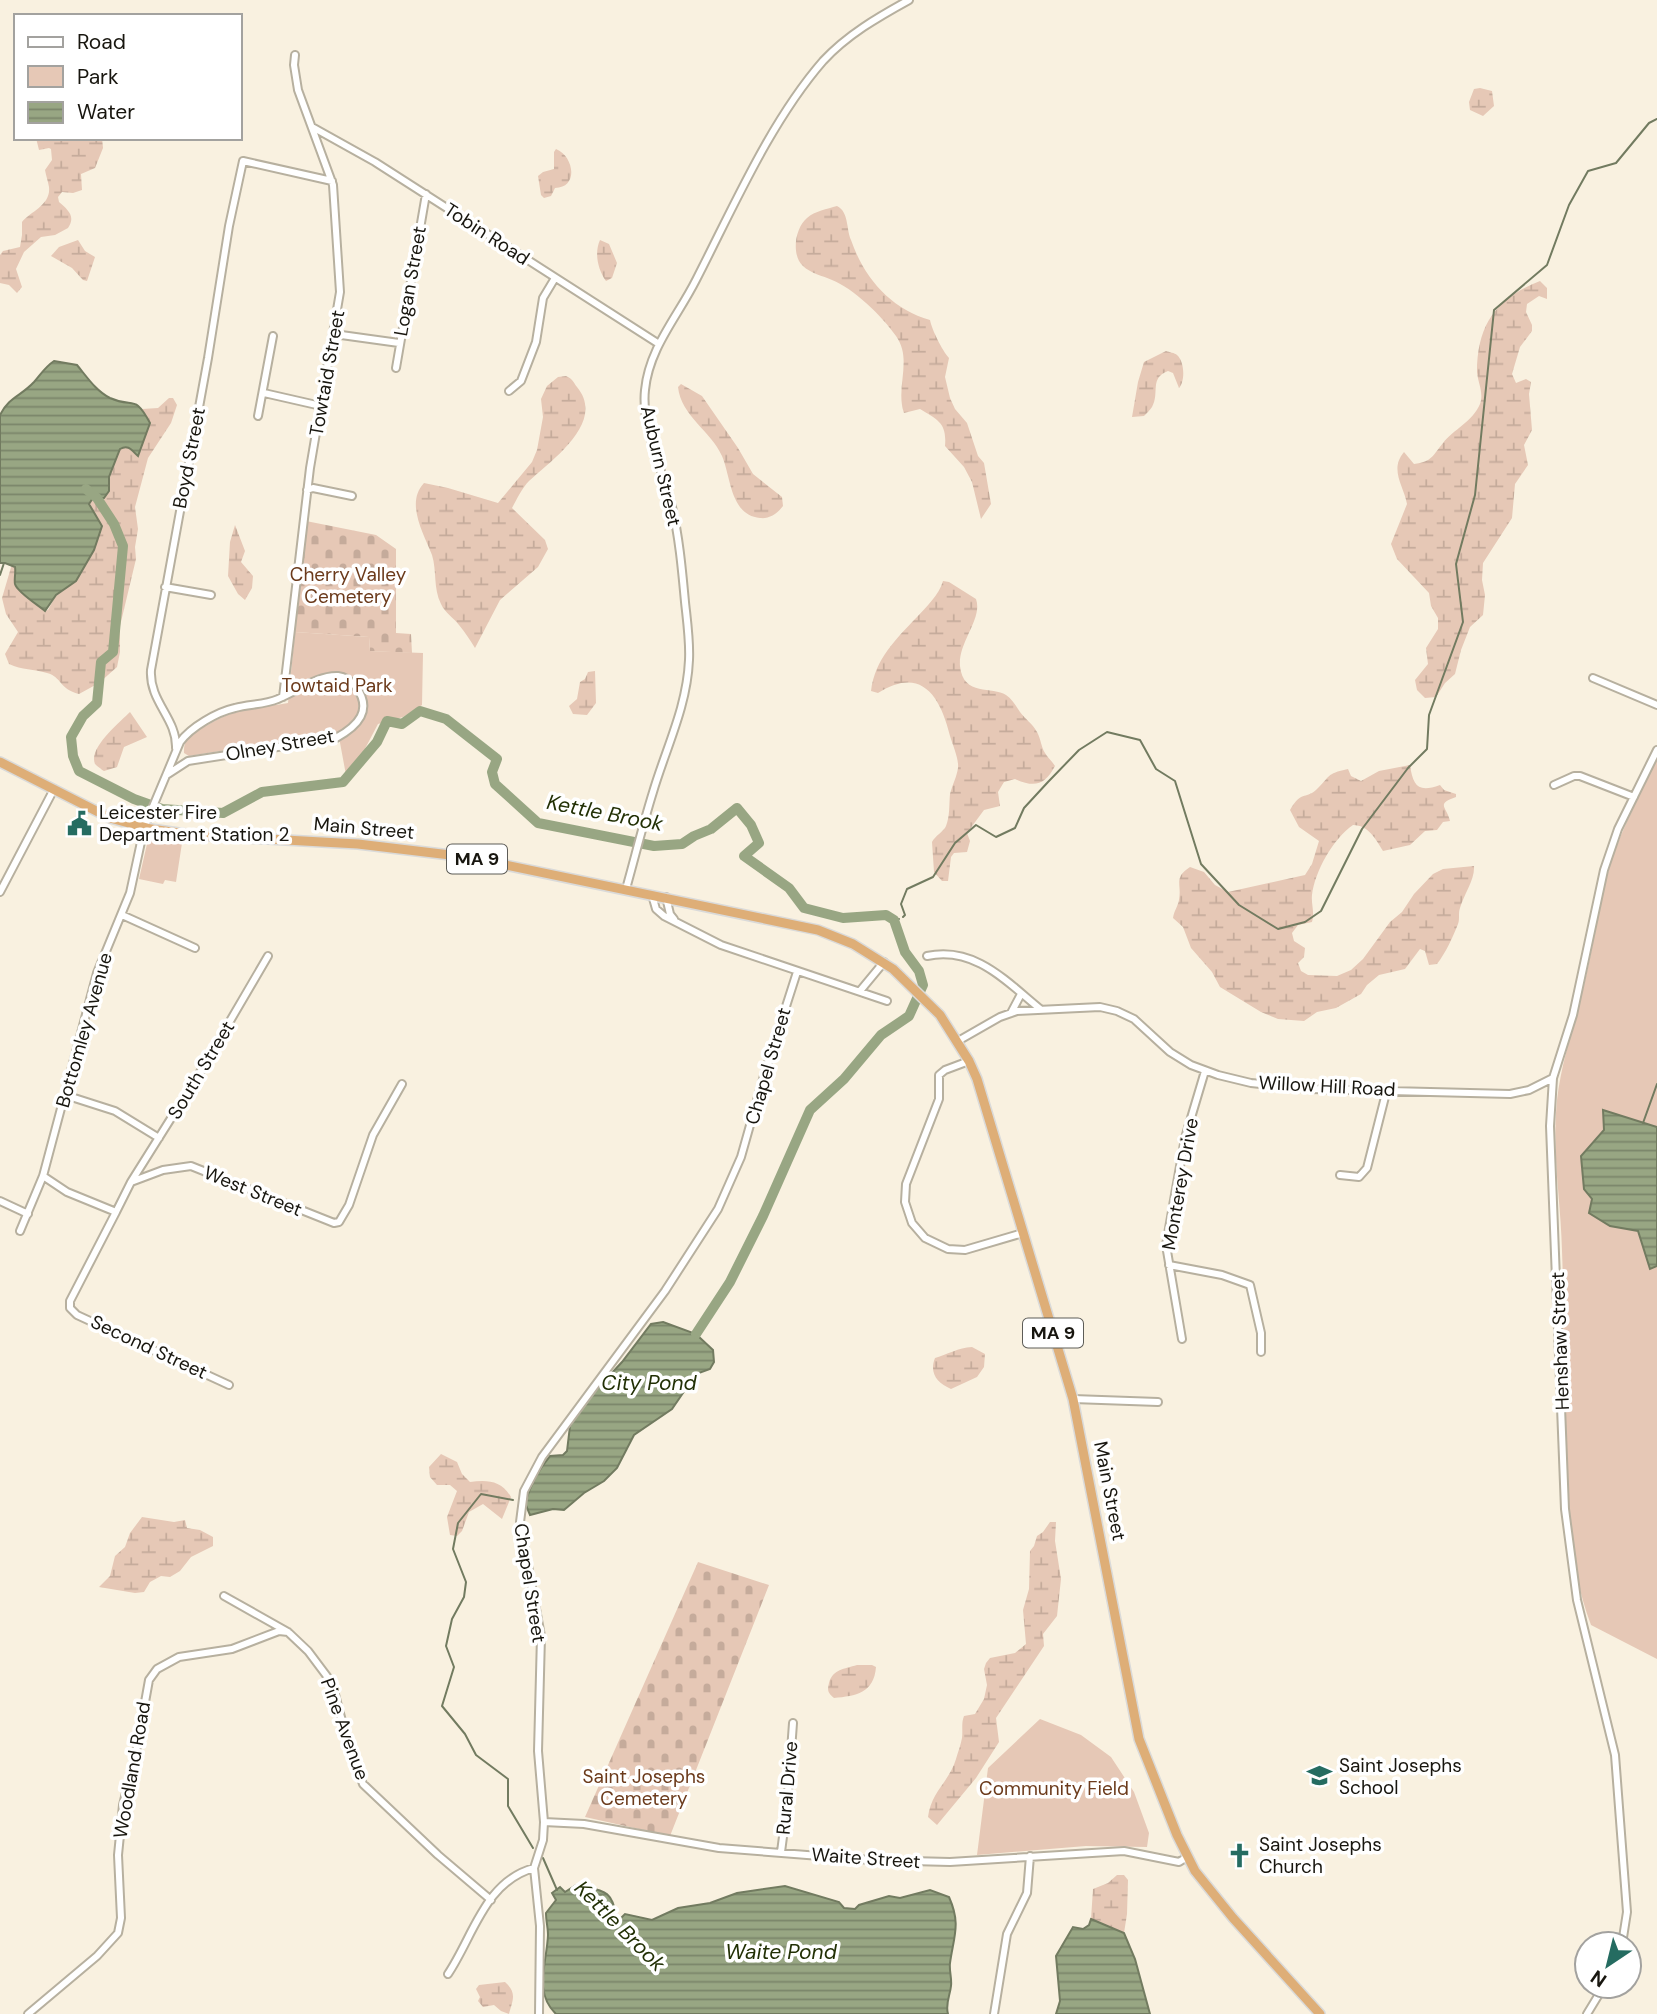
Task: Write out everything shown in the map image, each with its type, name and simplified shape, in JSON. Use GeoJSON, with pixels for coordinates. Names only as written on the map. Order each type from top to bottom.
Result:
{"type":"FeatureCollection","features":[{"type":"Feature","properties":{"kind":"highway","name":"Main Street"},"geometry":{"type":"LineString","coordinates":[[0,762],[115,820],[144,828],[192,835],[358,844],[420,851],[503,864],[818,930],[853,944],[884,962],[923,996],[958,1041],[977,1079],[1073,1399],[1139,1739],[1167,1813],[1187,1857],[1206,1886],[1320,2014]]}},
{"type":"Feature","properties":{"kind":"street","name":"Auburn Street"},"geometry":{"type":"LineString","coordinates":[[626,889],[653,791],[676,730],[689,660],[677,529],[652,441],[646,404],[645,391],[650,365],[748,178],[801,90],[824,60],[841,44],[876,18],[909,0]]}},
{"type":"Feature","properties":{"kind":"street","name":"Towtaid Street"},"geometry":{"type":"LineString","coordinates":[[282,697],[307,490],[340,292],[332,181],[298,90],[295,55]]}},
{"type":"Feature","properties":{"kind":"street","name":"Tobin Road"},"geometry":{"type":"LineString","coordinates":[[314,128],[375,162],[659,344]]}},
{"type":"Feature","properties":{"kind":"street","name":"Boyd Street"},"geometry":{"type":"LineString","coordinates":[[176,750],[174,730],[154,694],[150,681],[229,226],[243,161],[332,181]]}},
{"type":"Feature","properties":{"kind":"street","name":"Logan Street"},"geometry":{"type":"LineString","coordinates":[[396,368],[426,194]]}},
{"type":"Feature","properties":{"kind":"street"},"geometry":{"type":"LineString","coordinates":[[509,391],[521,381],[536,342],[543,298],[555,278]]}},
{"type":"Feature","properties":{"kind":"street"},"geometry":{"type":"LineString","coordinates":[[334,334],[399,344]]}},
{"type":"Feature","properties":{"kind":"street"},"geometry":{"type":"LineString","coordinates":[[258,416],[273,336]]}},
{"type":"Feature","properties":{"kind":"street"},"geometry":{"type":"LineString","coordinates":[[264,393],[321,406]]}},
{"type":"Feature","properties":{"kind":"street"},"geometry":{"type":"LineString","coordinates":[[307,490],[313,488],[352,496]]}},
{"type":"Feature","properties":{"kind":"street"},"geometry":{"type":"LineString","coordinates":[[165,587],[211,595]]}},
{"type":"Feature","properties":{"kind":"street","name":"Olney Street"},"geometry":{"type":"LineString","coordinates":[[168,774],[188,761],[330,740],[346,731],[365,709],[364,701],[355,686],[340,676],[328,677],[282,697],[223,712],[190,732],[176,750]]}},
{"type":"Feature","properties":{"kind":"street"},"geometry":{"type":"LineString","coordinates":[[1593,678],[1657,705]]}},
{"type":"Feature","properties":{"kind":"street","name":"Bottomley Avenue"},"geometry":{"type":"LineString","coordinates":[[20,1231],[43,1177],[97,974],[130,893],[144,828],[176,750]]}},
{"type":"Feature","properties":{"kind":"street","name":"Henshaw Street"},"geometry":{"type":"LineString","coordinates":[[1624,1930],[1627,1912],[1615,1755],[1577,1600],[1565,1509],[1550,1126],[1553,1078],[1573,1015],[1604,870],[1618,829],[1657,750]]}},
{"type":"Feature","properties":{"kind":"street"},"geometry":{"type":"LineString","coordinates":[[1554,785],[1580,776],[1634,797]]}},
{"type":"Feature","properties":{"kind":"street"},"geometry":{"type":"LineString","coordinates":[[0,892],[54,789]]}},
{"type":"Feature","properties":{"kind":"street"},"geometry":{"type":"LineString","coordinates":[[652,895],[656,909],[664,916],[721,944],[887,1001]]}},
{"type":"Feature","properties":{"kind":"street"},"geometry":{"type":"LineString","coordinates":[[666,897],[670,914],[675,921]]}},
{"type":"Feature","properties":{"kind":"street"},"geometry":{"type":"LineString","coordinates":[[122,915],[195,948]]}},
{"type":"Feature","properties":{"kind":"street"},"geometry":{"type":"LineString","coordinates":[[927,956],[945,953],[971,959],[993,971],[1039,1008]]}},
{"type":"Feature","properties":{"kind":"street","name":"South Street"},"geometry":{"type":"LineString","coordinates":[[131,1182],[268,956]]}},
{"type":"Feature","properties":{"kind":"street"},"geometry":{"type":"LineString","coordinates":[[860,991],[884,962]]}},
{"type":"Feature","properties":{"kind":"street","name":"Chapel Street"},"geometry":{"type":"LineString","coordinates":[[539,2014],[540,1926],[534,1868],[543,1840],[544,1822],[538,1751],[541,1636],[520,1522],[524,1491],[541,1457],[665,1291],[719,1209],[741,1157],[797,972]]}},
{"type":"Feature","properties":{"kind":"street"},"geometry":{"type":"LineString","coordinates":[[1011,1013],[1021,994]]}},
{"type":"Feature","properties":{"kind":"street","name":"Willow Hill Road"},"geometry":{"type":"LineString","coordinates":[[958,1041],[1011,1013],[1039,1008],[1095,1007],[1117,1011],[1139,1023],[1176,1056],[1205,1071],[1271,1086],[1510,1094],[1529,1090],[1553,1078]]}},
{"type":"Feature","properties":{"kind":"street"},"geometry":{"type":"LineString","coordinates":[[969,1061],[945,1070],[939,1076],[939,1099],[906,1184],[905,1202],[909,1215],[925,1238],[948,1249],[965,1250],[1023,1233]]}},
{"type":"Feature","properties":{"kind":"street","name":"Monterey Drive"},"geometry":{"type":"LineString","coordinates":[[1182,1339],[1166,1245],[1180,1164],[1205,1071]]}},
{"type":"Feature","properties":{"kind":"street","name":"West Street"},"geometry":{"type":"LineString","coordinates":[[131,1182],[163,1170],[191,1166],[334,1223],[339,1222],[349,1206],[373,1135],[402,1084]]}},
{"type":"Feature","properties":{"kind":"street"},"geometry":{"type":"LineString","coordinates":[[1340,1175],[1359,1177],[1367,1168],[1387,1089]]}},
{"type":"Feature","properties":{"kind":"street"},"geometry":{"type":"LineString","coordinates":[[65,1095],[115,1111],[159,1138]]}},
{"type":"Feature","properties":{"kind":"street"},"geometry":{"type":"LineString","coordinates":[[43,1177],[67,1192],[116,1212],[131,1182]]}},
{"type":"Feature","properties":{"kind":"street"},"geometry":{"type":"LineString","coordinates":[[0,1201],[28,1214]]}},
{"type":"Feature","properties":{"kind":"street","name":"Second Street"},"geometry":{"type":"LineString","coordinates":[[116,1212],[70,1301],[70,1308],[78,1315],[229,1385]]}},
{"type":"Feature","properties":{"kind":"street"},"geometry":{"type":"LineString","coordinates":[[1169,1265],[1222,1275],[1250,1285],[1261,1333],[1261,1352]]}},
{"type":"Feature","properties":{"kind":"street"},"geometry":{"type":"LineString","coordinates":[[1073,1399],[1158,1402]]}},
{"type":"Feature","properties":{"kind":"street","name":"Pine Avenue"},"geometry":{"type":"LineString","coordinates":[[224,1596],[288,1632],[308,1651],[332,1683],[350,1750],[363,1784],[438,1855],[491,1900]]}},
{"type":"Feature","properties":{"kind":"street","name":"Woodland Road"},"geometry":{"type":"LineString","coordinates":[[29,2014],[97,1956],[118,1933],[121,1918],[118,1855],[123,1805],[136,1752],[146,1685],[152,1675],[167,1662],[179,1657],[232,1649],[279,1631],[288,1632]]}},
{"type":"Feature","properties":{"kind":"street","name":"Rural Drive"},"geometry":{"type":"LineString","coordinates":[[781,1852],[793,1723]]}},
{"type":"Feature","properties":{"kind":"street","name":"Waite Street"},"geometry":{"type":"LineString","coordinates":[[544,1822],[584,1824],[700,1846],[909,1862],[1124,1851],[1179,1862],[1187,1857]]}},
{"type":"Feature","properties":{"kind":"street"},"geometry":{"type":"LineString","coordinates":[[994,2014],[1005,1939],[1026,1897],[1030,1856]]}},
{"type":"Feature","properties":{"kind":"street"},"geometry":{"type":"LineString","coordinates":[[449,1974],[465,1940],[491,1900],[509,1880],[534,1868]]}},
{"type":"Feature","properties":{"kind":"green space"},"geometry":{"type":"Polygon","coordinates":[[[1474,89],[1492,91],[1494,106],[1483,116],[1470,110],[1469,102],[1474,89]]]}},
{"type":"Feature","properties":{"kind":"green space"},"geometry":{"type":"Polygon","coordinates":[[[36,140],[102,140],[103,148],[95,168],[81,174],[82,190],[62,192],[58,197],[71,217],[68,228],[55,235],[41,237],[24,252],[16,269],[22,287],[17,293],[9,285],[0,283],[0,255],[3,251],[20,247],[22,222],[47,199],[49,187],[45,170],[52,160],[51,149],[39,150],[36,140]]]}},
{"type":"Feature","properties":{"kind":"green space"},"geometry":{"type":"Polygon","coordinates":[[[556,149],[567,158],[571,178],[563,187],[555,188],[551,196],[544,198],[541,195],[538,176],[554,169],[556,149]]]}},
{"type":"Feature","properties":{"kind":"green space"},"geometry":{"type":"Polygon","coordinates":[[[837,206],[844,212],[849,235],[871,279],[891,300],[930,320],[949,358],[945,377],[950,398],[967,423],[978,456],[984,463],[991,504],[981,519],[972,482],[964,467],[945,446],[943,427],[920,409],[904,413],[901,393],[903,354],[896,336],[858,296],[840,284],[809,271],[799,261],[796,242],[803,222],[821,210],[837,206]]]}},
{"type":"Feature","properties":{"kind":"green space"},"geometry":{"type":"Polygon","coordinates":[[[78,240],[85,251],[95,257],[87,281],[72,268],[51,256],[59,247],[78,240]]]}},
{"type":"Feature","properties":{"kind":"green space"},"geometry":{"type":"Polygon","coordinates":[[[600,240],[609,244],[617,263],[612,278],[606,281],[598,261],[600,240]]]}},
{"type":"Feature","properties":{"kind":"green space"},"geometry":{"type":"Polygon","coordinates":[[[1540,281],[1547,288],[1547,299],[1539,296],[1527,304],[1526,312],[1532,331],[1520,347],[1512,374],[1516,383],[1526,379],[1531,382],[1529,394],[1532,430],[1524,445],[1528,465],[1515,484],[1512,518],[1483,563],[1483,615],[1470,627],[1455,674],[1436,697],[1425,698],[1417,690],[1415,680],[1428,664],[1426,648],[1438,629],[1438,618],[1431,606],[1429,593],[1397,559],[1391,544],[1407,504],[1398,465],[1404,452],[1414,464],[1428,460],[1477,410],[1481,400],[1477,372],[1478,355],[1485,327],[1501,305],[1540,281]]]}},
{"type":"Feature","properties":{"kind":"green space"},"geometry":{"type":"Polygon","coordinates":[[[1166,351],[1176,354],[1182,362],[1181,385],[1179,388],[1173,373],[1168,371],[1162,374],[1157,382],[1152,407],[1144,416],[1132,417],[1144,362],[1166,351]]]}},
{"type":"Feature","properties":{"kind":"green space"},"geometry":{"type":"Polygon","coordinates":[[[566,376],[573,381],[584,400],[585,413],[581,426],[562,451],[526,484],[512,508],[545,540],[548,549],[538,567],[500,600],[475,648],[441,604],[432,555],[416,509],[419,491],[424,483],[498,503],[532,462],[543,417],[541,399],[547,386],[558,377],[566,376]]]}},
{"type":"Feature","properties":{"kind":"green space"},"geometry":{"type":"Polygon","coordinates":[[[681,384],[702,396],[753,474],[782,497],[783,506],[775,514],[760,518],[750,515],[737,503],[722,456],[690,415],[680,397],[678,387],[681,384]]]}},
{"type":"Feature","properties":{"kind":"green space"},"geometry":{"type":"Polygon","coordinates":[[[169,398],[173,398],[177,405],[171,423],[148,458],[135,507],[138,529],[136,559],[120,626],[117,667],[99,683],[79,694],[72,692],[52,675],[9,664],[5,654],[18,632],[6,614],[2,598],[12,564],[16,569],[15,584],[44,611],[48,610],[56,595],[76,581],[102,526],[89,504],[93,498],[103,499],[109,491],[109,477],[120,448],[128,448],[139,454],[150,423],[142,409],[158,408],[169,398]]]}},
{"type":"Feature","properties":{"kind":"green space","name":"Cherry Valley Cemetery"},"geometry":{"type":"Polygon","coordinates":[[[306,521],[376,535],[396,549],[396,633],[411,634],[412,653],[370,651],[369,637],[295,632],[306,521]]]}},
{"type":"Feature","properties":{"kind":"green space"},"geometry":{"type":"Polygon","coordinates":[[[235,525],[245,551],[241,562],[253,576],[252,588],[245,600],[238,594],[228,576],[230,542],[235,525]]]}},
{"type":"Feature","properties":{"kind":"green space"},"geometry":{"type":"Polygon","coordinates":[[[943,581],[976,599],[976,615],[960,657],[962,676],[972,686],[1000,692],[1010,698],[1035,729],[1044,751],[1055,766],[1039,783],[1015,779],[1004,782],[998,792],[1000,806],[984,810],[967,833],[970,841],[967,852],[954,853],[951,857],[948,881],[942,881],[934,872],[932,842],[947,822],[950,794],[958,764],[941,708],[926,689],[917,684],[893,685],[878,693],[871,691],[882,659],[932,600],[943,581]]]}},
{"type":"Feature","properties":{"kind":"green space","name":"Towtaid Park"},"geometry":{"type":"Polygon","coordinates":[[[295,632],[369,637],[370,651],[423,653],[422,705],[403,717],[378,724],[358,762],[346,775],[338,732],[189,756],[184,753],[185,743],[189,738],[227,715],[249,707],[288,703],[295,632]]]}},
{"type":"Feature","properties":{"kind":"green space"},"geometry":{"type":"Polygon","coordinates":[[[595,671],[596,703],[587,715],[573,714],[569,706],[577,699],[580,682],[588,672],[595,671]]]}},
{"type":"Feature","properties":{"kind":"green space"},"geometry":{"type":"Polygon","coordinates":[[[130,712],[147,737],[124,747],[117,767],[104,771],[95,764],[96,751],[106,736],[130,712]]]}},
{"type":"Feature","properties":{"kind":"green space"},"geometry":{"type":"Polygon","coordinates":[[[1657,758],[1657,1659],[1591,1625],[1575,1568],[1566,1479],[1563,1268],[1555,1130],[1563,1067],[1610,864],[1657,758]]]}},
{"type":"Feature","properties":{"kind":"green space"},"geometry":{"type":"Polygon","coordinates":[[[1410,765],[1418,786],[1426,788],[1440,785],[1444,790],[1456,794],[1456,797],[1444,804],[1450,821],[1443,822],[1437,830],[1425,831],[1410,845],[1383,851],[1367,830],[1353,825],[1339,838],[1321,866],[1312,895],[1312,922],[1298,925],[1292,933],[1294,941],[1305,948],[1304,957],[1298,963],[1301,971],[1308,975],[1337,976],[1351,970],[1363,959],[1390,922],[1402,912],[1433,874],[1443,869],[1474,866],[1471,882],[1459,910],[1458,924],[1437,964],[1429,965],[1425,951],[1420,949],[1405,969],[1379,975],[1361,994],[1336,1008],[1317,1012],[1304,1021],[1278,1019],[1220,987],[1212,972],[1191,948],[1183,927],[1173,918],[1179,900],[1180,878],[1185,871],[1190,867],[1204,872],[1215,885],[1228,892],[1305,875],[1312,864],[1319,841],[1299,827],[1290,810],[1297,800],[1312,793],[1335,772],[1348,769],[1351,776],[1361,781],[1379,771],[1410,765]]]}},
{"type":"Feature","properties":{"kind":"green space"},"geometry":{"type":"Polygon","coordinates":[[[155,840],[182,843],[176,882],[165,880],[163,884],[139,879],[147,844],[155,840]]]}},
{"type":"Feature","properties":{"kind":"green space"},"geometry":{"type":"Polygon","coordinates":[[[972,1347],[985,1354],[984,1367],[977,1377],[951,1389],[938,1381],[933,1368],[935,1358],[972,1347]]]}},
{"type":"Feature","properties":{"kind":"green space"},"geometry":{"type":"Polygon","coordinates":[[[441,1454],[457,1462],[462,1474],[470,1482],[493,1482],[507,1491],[511,1497],[502,1519],[483,1504],[469,1512],[462,1531],[457,1536],[450,1535],[447,1517],[457,1491],[450,1485],[437,1485],[430,1477],[429,1467],[441,1454]]]}},
{"type":"Feature","properties":{"kind":"green space"},"geometry":{"type":"Polygon","coordinates":[[[142,1517],[174,1522],[185,1520],[187,1528],[200,1530],[213,1537],[213,1546],[191,1557],[180,1571],[170,1577],[161,1576],[150,1582],[144,1592],[99,1587],[110,1576],[115,1556],[125,1547],[130,1533],[142,1517]]]}},
{"type":"Feature","properties":{"kind":"green space"},"geometry":{"type":"Polygon","coordinates":[[[1050,1522],[1056,1522],[1055,1541],[1061,1579],[1057,1616],[1043,1634],[1044,1646],[996,1718],[999,1742],[976,1778],[937,1825],[928,1817],[930,1808],[956,1759],[964,1716],[975,1714],[984,1699],[987,1685],[984,1669],[986,1663],[990,1658],[1015,1653],[1026,1644],[1023,1610],[1029,1589],[1030,1551],[1037,1536],[1050,1522]]]}},
{"type":"Feature","properties":{"kind":"green space","name":"Saint Josephs Cemetery"},"geometry":{"type":"Polygon","coordinates":[[[698,1562],[769,1585],[670,1836],[585,1817],[698,1562]]]}},
{"type":"Feature","properties":{"kind":"green space"},"geometry":{"type":"Polygon","coordinates":[[[857,1665],[876,1667],[872,1683],[862,1692],[834,1698],[828,1690],[833,1675],[857,1665]]]}},
{"type":"Feature","properties":{"kind":"green space","name":"Community Field"},"geometry":{"type":"Polygon","coordinates":[[[1040,1719],[1081,1735],[1111,1757],[1134,1792],[1149,1833],[1147,1847],[1086,1846],[977,1855],[988,1768],[1040,1719]]]}},
{"type":"Feature","properties":{"kind":"green space"},"geometry":{"type":"Polygon","coordinates":[[[1117,1875],[1124,1875],[1128,1880],[1124,1933],[1091,1919],[1093,1889],[1108,1883],[1117,1875]]]}},
{"type":"Feature","properties":{"kind":"green space"},"geometry":{"type":"Polygon","coordinates":[[[505,1982],[513,1993],[509,2014],[494,2005],[483,2007],[478,2001],[480,1997],[476,1989],[479,1985],[505,1982]]]}},
{"type":"Feature","properties":{"kind":"water"},"geometry":{"type":"Polygon","coordinates":[[[54,361],[77,365],[100,392],[118,401],[137,405],[150,423],[138,456],[128,448],[120,449],[109,477],[109,491],[104,498],[93,498],[89,504],[102,526],[94,550],[76,581],[56,595],[45,611],[17,587],[15,567],[0,563],[0,415],[11,400],[29,387],[54,361]]]}},
{"type":"Feature","properties":{"kind":"water"},"geometry":{"type":"Polygon","coordinates":[[[1603,1110],[1657,1127],[1657,1266],[1650,1269],[1638,1231],[1610,1226],[1589,1213],[1592,1199],[1584,1189],[1581,1156],[1604,1130],[1603,1110]]]}},
{"type":"Feature","properties":{"kind":"water","name":"City Pond"},"geometry":{"type":"Polygon","coordinates":[[[663,1322],[696,1334],[713,1350],[714,1362],[710,1369],[696,1374],[672,1409],[634,1435],[617,1468],[604,1481],[564,1510],[553,1509],[530,1515],[525,1503],[532,1484],[550,1456],[563,1455],[567,1451],[570,1426],[583,1404],[622,1362],[651,1324],[663,1322]]]}},
{"type":"Feature","properties":{"kind":"water","name":"Waite Pond"},"geometry":{"type":"Polygon","coordinates":[[[576,1885],[599,1890],[609,1896],[616,1917],[621,1918],[625,1914],[652,1920],[678,1908],[710,1903],[737,1893],[785,1886],[839,1902],[844,1908],[855,1909],[859,1905],[889,1896],[900,1898],[930,1890],[949,1897],[955,1915],[948,2014],[556,2014],[549,2005],[543,1987],[548,1935],[546,1913],[556,1900],[552,1893],[560,1887],[565,1892],[576,1885]]]}},
{"type":"Feature","properties":{"kind":"water"},"geometry":{"type":"Polygon","coordinates":[[[1091,1919],[1124,1933],[1135,1959],[1150,2014],[1056,2014],[1060,2001],[1056,1956],[1073,1927],[1083,1929],[1089,1925],[1091,1919]]]}},
{"type":"Feature","properties":{"kind":"waterway"},"geometry":{"type":"LineString","coordinates":[[903,917],[905,915],[901,904],[907,889],[933,877],[955,843],[976,825],[996,837],[1015,828],[1024,808],[1048,782],[1079,750],[1107,732],[1140,740],[1156,769],[1175,781],[1201,864],[1239,905],[1278,929],[1305,922],[1321,911],[1362,829],[1408,768],[1427,749],[1429,715],[1463,622],[1456,564],[1475,495],[1494,310],[1547,265],[1569,205],[1588,171],[1616,163],[1649,123],[1657,119]]}},
{"type":"Feature","properties":{"kind":"waterway","name":"Kettle Brook"},"geometry":{"type":"LineString","coordinates":[[86,489],[97,498],[114,524],[123,546],[113,652],[101,662],[97,703],[83,716],[71,737],[73,756],[79,771],[134,799],[162,809],[223,813],[262,792],[343,782],[377,742],[387,721],[402,724],[420,711],[446,719],[497,759],[492,772],[495,784],[538,823],[654,846],[682,844],[711,829],[737,808],[751,825],[759,843],[744,856],[789,888],[804,908],[843,918],[886,915],[894,920],[905,952],[919,971],[923,985],[909,1016],[881,1035],[844,1079],[810,1110],[730,1282],[696,1334]]}},
{"type":"Feature","properties":{"kind":"waterway"},"geometry":{"type":"LineString","coordinates":[[0,575],[4,563]]}},
{"type":"Feature","properties":{"kind":"waterway","name":"Kettle Brook"},"geometry":{"type":"LineString","coordinates":[[894,920],[899,919]]}},
{"type":"Feature","properties":{"kind":"waterway"},"geometry":{"type":"LineString","coordinates":[[1643,1123],[1657,1084]]}},
{"type":"Feature","properties":{"kind":"waterway","name":"Kettle Brook"},"geometry":{"type":"LineString","coordinates":[[513,1500],[481,1494],[458,1523],[453,1549],[466,1582],[464,1597],[452,1619],[446,1646],[454,1667],[442,1706],[465,1734],[476,1755],[508,1779],[508,1806],[533,1848]]}},
{"type":"Feature","properties":{"kind":"waterway","name":"Kettle Brook"},"geometry":{"type":"LineString","coordinates":[[543,1858],[557,1890]]}},
{"type":"Feature","properties":{"kind":"place","name":"Leicester Fire Department Station 2"},"geometry":{"type":"Point","coordinates":[79,823]}},
{"type":"Feature","properties":{"kind":"place","name":"Saint Josephs School"},"geometry":{"type":"Point","coordinates":[1319,1776]}},
{"type":"Feature","properties":{"kind":"place","name":"Saint Josephs Church"},"geometry":{"type":"Point","coordinates":[1239,1855]}}]}
